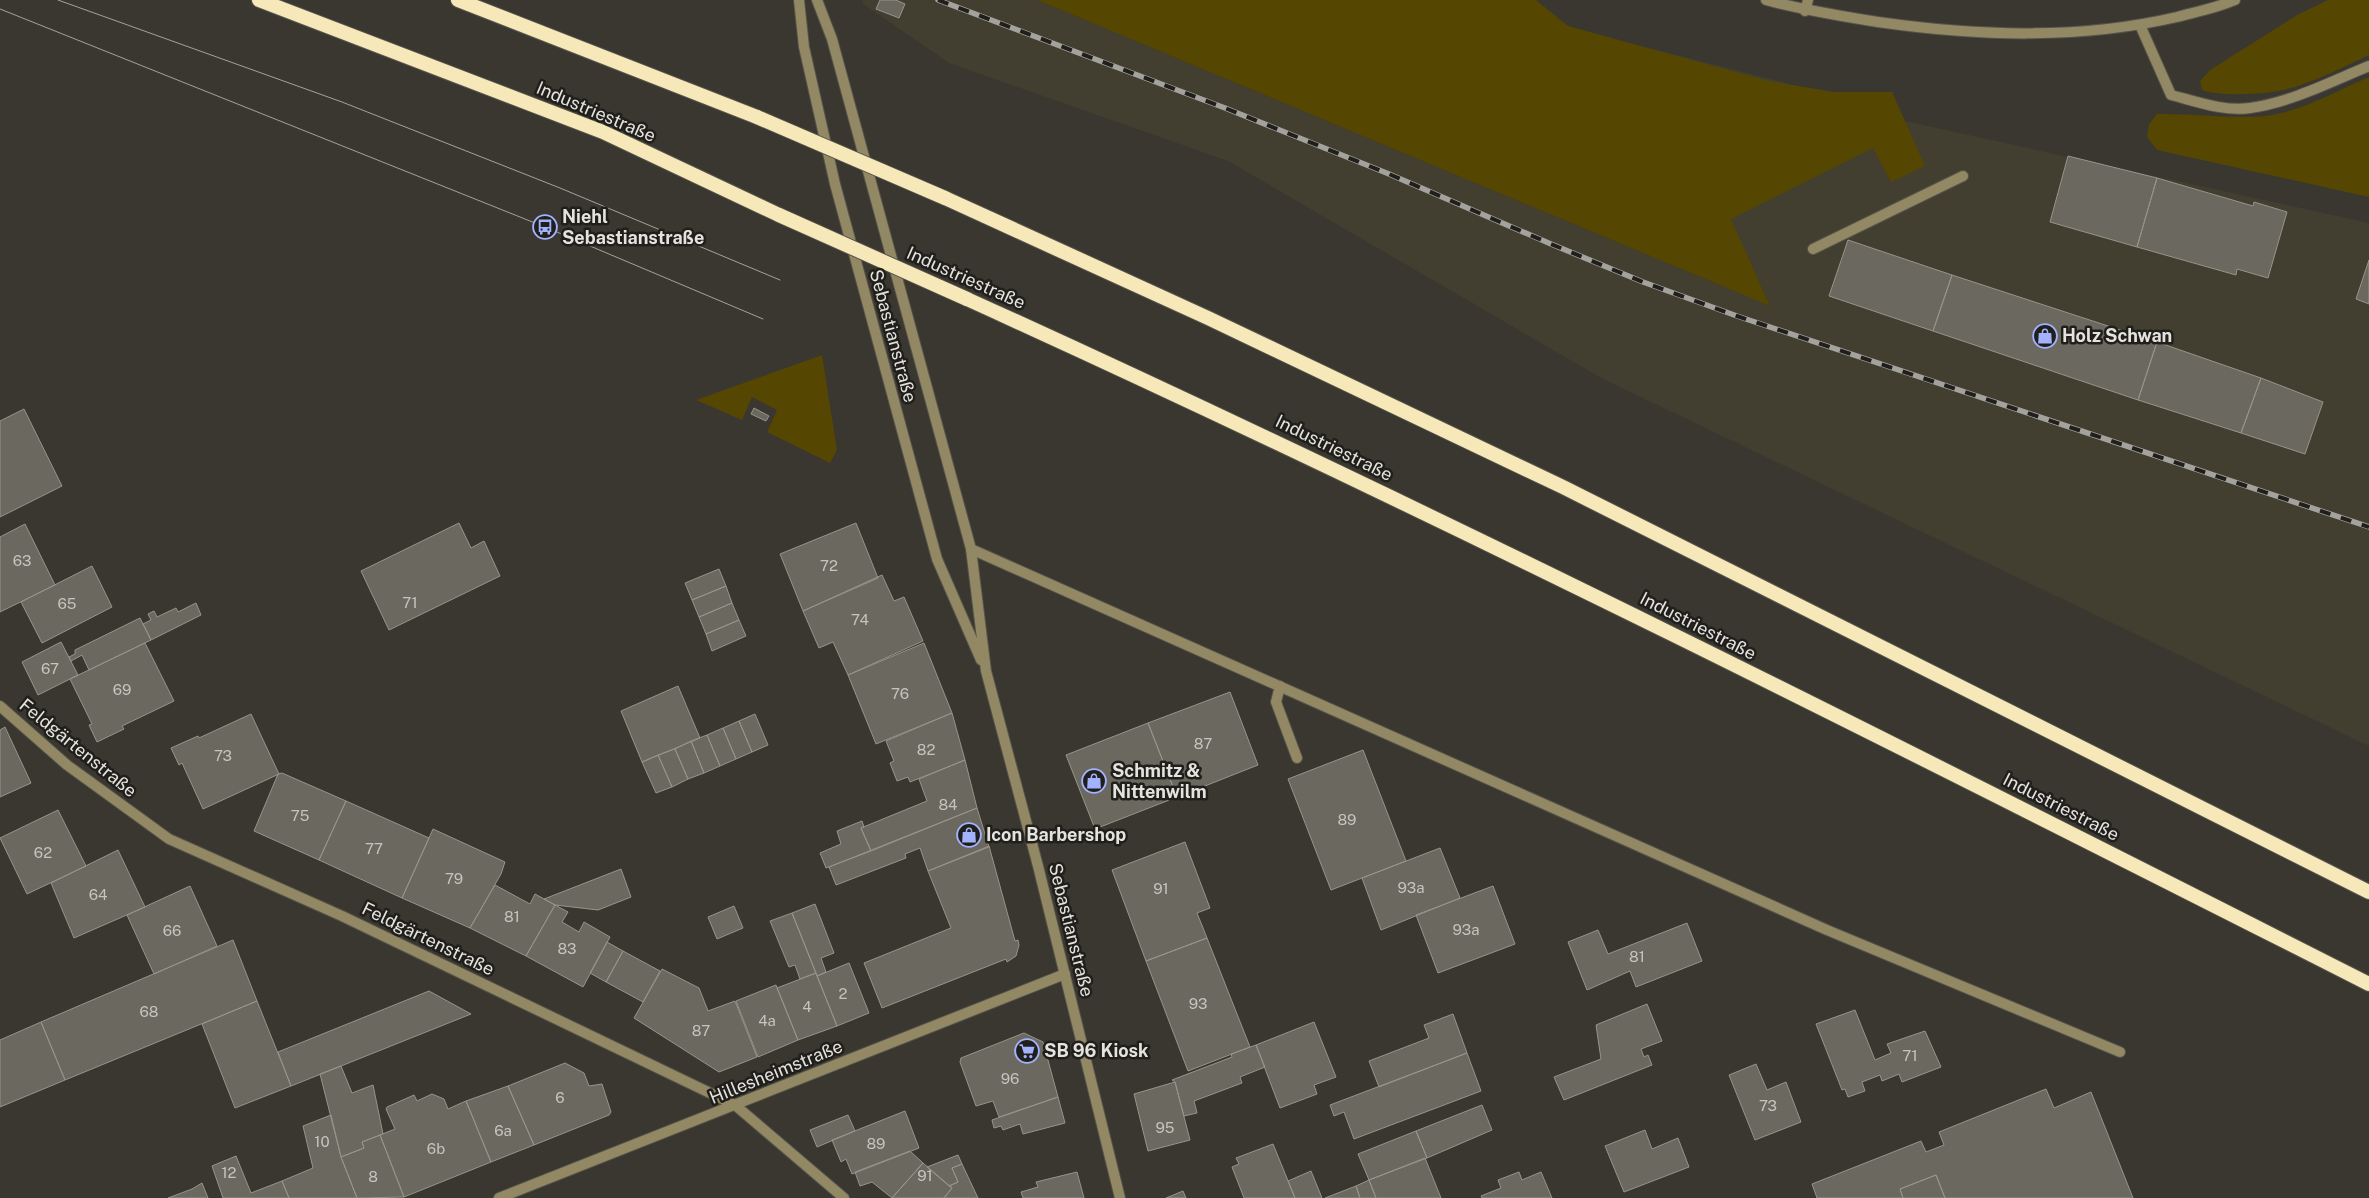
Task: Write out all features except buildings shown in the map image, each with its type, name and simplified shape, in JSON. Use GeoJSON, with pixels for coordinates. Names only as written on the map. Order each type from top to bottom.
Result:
{"type":"FeatureCollection","features":[{"type":"Feature","properties":{"kind":"highway","name":"Industriestraße"},"geometry":{"type":"LineString","coordinates":[[259,0],[603,132],[779,216],[1190,400],[1530,563],[2369,984]]}},
{"type":"Feature","properties":{"kind":"highway"},"geometry":{"type":"LineString","coordinates":[[458,0],[757,118],[945,198],[1208,318],[1564,487],[2369,892]]}},
{"type":"Feature","properties":{"kind":"street","name":"Sebastianstraße"},"geometry":{"type":"LineString","coordinates":[[799,0],[804,47],[834,184],[937,559],[986,671]]}},
{"type":"Feature","properties":{"kind":"street","name":"Sebastianstraße"},"geometry":{"type":"LineString","coordinates":[[817,0],[832,39],[971,549],[986,671],[1065,974],[1120,1198]]}},
{"type":"Feature","properties":{"kind":"street"},"geometry":{"type":"LineString","coordinates":[[1766,0],[1805,11],[1930,29],[2030,35],[2140,25],[2219,6],[2235,0]]}},
{"type":"Feature","properties":{"kind":"street"},"geometry":{"type":"LineString","coordinates":[[1805,11],[1808,0]]}},
{"type":"Feature","properties":{"kind":"street"},"geometry":{"type":"LineString","coordinates":[[2140,25],[2171,95],[2211,105],[2249,108],[2284,101],[2369,66]]}},
{"type":"Feature","properties":{"kind":"street"},"geometry":{"type":"LineString","coordinates":[[1813,249],[1963,176]]}},
{"type":"Feature","properties":{"kind":"street"},"geometry":{"type":"LineString","coordinates":[[971,549],[1827,930],[2120,1052]]}},
{"type":"Feature","properties":{"kind":"street"},"geometry":{"type":"LineString","coordinates":[[1280,686],[1276,702],[1297,758]]}},
{"type":"Feature","properties":{"kind":"street","name":"Feldgärtenstraße"},"geometry":{"type":"LineString","coordinates":[[0,706],[67,765],[169,839],[342,916],[735,1106],[844,1198]]}},
{"type":"Feature","properties":{"kind":"street","name":"Hillesheimstraße"},"geometry":{"type":"LineString","coordinates":[[499,1198],[1065,974]]}},
{"type":"Feature","properties":{"kind":"shaded area"},"geometry":{"type":"Polygon","coordinates":[[[862,0],[1037,0],[1770,306],[1653,49],[1801,87],[1834,92],[1892,92],[1905,121],[2369,223],[2369,746],[1601,378],[1228,161],[949,63],[863,4],[862,0]]]}},
{"type":"Feature","properties":{"kind":"shaded area"},"geometry":{"type":"Polygon","coordinates":[[[1037,0],[1536,0],[1568,26],[1769,81],[1834,92],[1892,92],[1925,166],[1891,182],[1873,148],[1731,219],[1770,306],[1037,0]]]}},
{"type":"Feature","properties":{"kind":"shaded area"},"geometry":{"type":"Polygon","coordinates":[[[2328,0],[2369,0],[2369,55],[2325,76],[2288,89],[2263,93],[2236,94],[2223,94],[2202,90],[2200,81],[2210,70],[2297,15],[2328,0]]]}},
{"type":"Feature","properties":{"kind":"shaded area"},"geometry":{"type":"Polygon","coordinates":[[[2369,77],[2369,197],[2157,150],[2147,137],[2149,124],[2157,114],[2238,117],[2278,114],[2305,106],[2369,77]]]}},
{"type":"Feature","properties":{"kind":"shaded area"},"geometry":{"type":"Polygon","coordinates":[[[822,355],[837,450],[830,463],[767,432],[777,410],[752,397],[742,420],[696,400],[822,355]]]}},
{"type":"Feature","properties":{"kind":"tram line"},"geometry":{"type":"LineString","coordinates":[[58,0],[342,102],[560,188],[780,280]]}},
{"type":"Feature","properties":{"kind":"tram line"},"geometry":{"type":"LineString","coordinates":[[0,9],[545,227],[763,319]]}},
{"type":"Feature","properties":{"kind":"railway"},"geometry":{"type":"LineString","coordinates":[[938,0],[1225,108],[1389,174],[1643,282],[1737,316],[2369,527]]}},
{"type":"Feature","properties":{"kind":"place","name":"Niehl Sebastianstraße"},"geometry":{"type":"Point","coordinates":[545,227]}},
{"type":"Feature","properties":{"kind":"place","name":"Holz Schwan"},"geometry":{"type":"Point","coordinates":[2045,336]}},
{"type":"Feature","properties":{"kind":"place","name":"Schmitz & Nittenwilm"},"geometry":{"type":"Point","coordinates":[1094,781]}},
{"type":"Feature","properties":{"kind":"place","name":"Icon Barbershop"},"geometry":{"type":"Point","coordinates":[969,835]}},
{"type":"Feature","properties":{"kind":"place","name":"SB 96 Kiosk"},"geometry":{"type":"Point","coordinates":[1027,1051]}}]}
